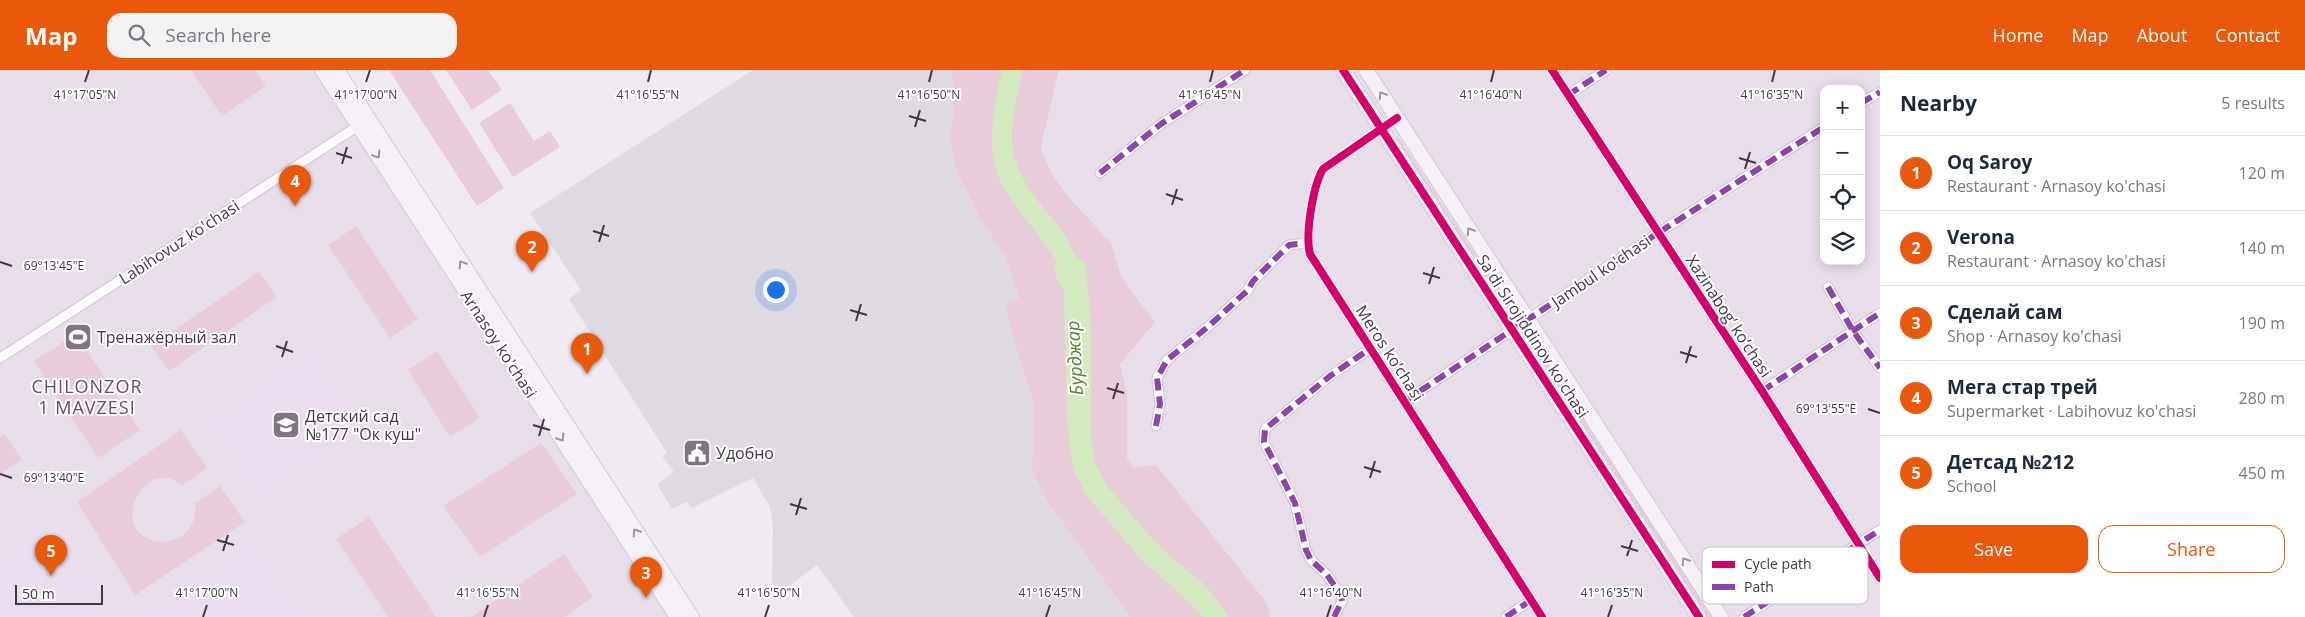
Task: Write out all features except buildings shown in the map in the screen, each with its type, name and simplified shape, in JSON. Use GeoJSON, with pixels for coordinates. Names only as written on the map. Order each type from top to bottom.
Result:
{"type":"FeatureCollection","features":[{"type":"Feature","properties":{"kind":"street","name":"Arnasoy ko'chasi"},"geometry":{"type":"LineString","coordinates":[[322,70],[363,122],[684,616]]}},
{"type":"Feature","properties":{"kind":"street","name":"Arnasoy ko'chasi"},"geometry":{"type":"LineString","coordinates":[[337,70],[363,122]]}},
{"type":"Feature","properties":{"kind":"street"},"geometry":{"type":"LineString","coordinates":[[1100,173],[1161,124],[1245,70]]}},
{"type":"Feature","properties":{"kind":"street","name":"Sa'di Sirojiddinov ko'chasi"},"geometry":{"type":"LineString","coordinates":[[1343,70],[1699,617]]}},
{"type":"Feature","properties":{"kind":"street","name":"Sa'di Sirojiddinov ko'chasi"},"geometry":{"type":"LineString","coordinates":[[1366,70],[1702,588]]}},
{"type":"Feature","properties":{"kind":"street","name":"Xazinabog‘ ko‘chasi"},"geometry":{"type":"LineString","coordinates":[[1552,70],[1861,547]]}},
{"type":"Feature","properties":{"kind":"street"},"geometry":{"type":"LineString","coordinates":[[1568,95],[1606,70]]}},
{"type":"Feature","properties":{"kind":"street"},"geometry":{"type":"LineString","coordinates":[[1865,101],[1880,92]]}},
{"type":"Feature","properties":{"kind":"street"},"geometry":{"type":"LineString","coordinates":[[1156,426],[1160,404],[1157,378],[1167,360],[1209,326],[1248,290],[1253,281],[1289,245],[1307,243],[1317,178],[1323,169],[1397,118]]}},
{"type":"Feature","properties":{"kind":"street","name":"Labihovuz ko'chasi"},"geometry":{"type":"LineString","coordinates":[[0,358],[363,122]]}},
{"type":"Feature","properties":{"kind":"street","name":"Jambul ko'chasi"},"geometry":{"type":"LineString","coordinates":[[1405,401],[1513,331],[1658,232],[1820,130]]}},
{"type":"Feature","properties":{"kind":"street","name":"Meros ko‘chasi"},"geometry":{"type":"LineString","coordinates":[[1307,243],[1310,254],[1542,617]]}},
{"type":"Feature","properties":{"kind":"street"},"geometry":{"type":"LineString","coordinates":[[1828,287],[1853,331],[1880,368]]}},
{"type":"Feature","properties":{"kind":"street"},"geometry":{"type":"LineString","coordinates":[[1762,392],[1880,314]]}},
{"type":"Feature","properties":{"kind":"street"},"geometry":{"type":"LineString","coordinates":[[1334,617],[1342,601],[1341,595],[1327,575],[1311,560],[1306,550],[1295,503],[1264,442],[1265,429],[1302,397],[1371,348]]}},
{"type":"Feature","properties":{"kind":"street"},"geometry":{"type":"LineString","coordinates":[[1852,547],[1880,530]]}},
{"type":"Feature","properties":{"kind":"street","name":"Xazinabog‘ ko‘chasi"},"geometry":{"type":"LineString","coordinates":[[1868,559],[1880,578]]}},
{"type":"Feature","properties":{"kind":"street"},"geometry":{"type":"LineString","coordinates":[[1506,617],[1531,600]]}},
{"type":"Feature","properties":{"kind":"street","name":"Sa'di Sirojiddinov ko'chasi"},"geometry":{"type":"LineString","coordinates":[[1713,604],[1721,617]]}},
{"type":"Feature","properties":{"kind":"street"},"geometry":{"type":"LineString","coordinates":[[1744,617],[1764,604]]}},
{"type":"Feature","properties":{"kind":"shaded area","name":"CHILONZOR 1 MAVZESI"},"geometry":{"type":"Polygon","coordinates":[[[0,70],[321,70],[677,617],[0,617],[0,70]]]}},
{"type":"Feature","properties":{"kind":"shaded area"},"geometry":{"type":"Polygon","coordinates":[[[191,70],[255,70],[266,86],[222,116],[191,70]]]}},
{"type":"Feature","properties":{"kind":"shaded area"},"geometry":{"type":"Polygon","coordinates":[[[389,70],[430,70],[504,188],[477,206],[389,70]]]}},
{"type":"Feature","properties":{"kind":"shaded area"},"geometry":{"type":"Polygon","coordinates":[[[446,70],[488,70],[502,90],[472,110],[446,70]]]}},
{"type":"Feature","properties":{"kind":"shaded area"},"geometry":{"type":"Polygon","coordinates":[[[753,70],[952,70],[953,112],[950,139],[955,168],[980,219],[1006,258],[1020,300],[1005,303],[1013,338],[1034,404],[1032,468],[1047,501],[1130,617],[854,617],[817,565],[780,593],[772,583],[773,526],[770,507],[753,478],[692,508],[687,502],[672,509],[657,484],[674,472],[662,456],[667,453],[569,299],[581,290],[530,213],[753,70]]]}},
{"type":"Feature","properties":{"kind":"shaded area"},"geometry":{"type":"Polygon","coordinates":[[[952,70],[1059,70],[1041,146],[1045,159],[1059,184],[1106,238],[1110,240],[1122,278],[1155,322],[1120,364],[1127,394],[1127,459],[1134,468],[1156,465],[1267,603],[1270,617],[1130,617],[1047,501],[1032,468],[1034,404],[1013,338],[1005,303],[1019,299],[1006,258],[980,219],[955,168],[950,139],[953,112],[952,70]]]}},
{"type":"Feature","properties":{"kind":"shaded area"},"geometry":{"type":"Polygon","coordinates":[[[1012,70],[1880,70],[1880,617],[1213,617],[1146,552],[1012,70]]]}},
{"type":"Feature","properties":{"kind":"shaded area"},"geometry":{"type":"Polygon","coordinates":[[[510,103],[534,141],[550,131],[560,147],[513,177],[479,123],[510,103]]]}},
{"type":"Feature","properties":{"kind":"shaded area"},"geometry":{"type":"Polygon","coordinates":[[[1399,138],[1516,317],[1511,320],[1394,141],[1399,138]]]}},
{"type":"Feature","properties":{"kind":"shaded area"},"geometry":{"type":"Polygon","coordinates":[[[356,226],[418,319],[390,338],[328,245],[356,226]]]}},
{"type":"Feature","properties":{"kind":"shaded area"},"geometry":{"type":"Polygon","coordinates":[[[259,272],[277,297],[169,371],[151,346],[259,272]]]}},
{"type":"Feature","properties":{"kind":"shaded area"},"geometry":{"type":"Polygon","coordinates":[[[729,329],[749,357],[742,362],[720,333],[729,329]]]}},
{"type":"Feature","properties":{"kind":"shaded area"},"geometry":{"type":"Polygon","coordinates":[[[76,334],[140,430],[98,458],[34,361],[76,334]]]}},
{"type":"Feature","properties":{"kind":"shaded area"},"geometry":{"type":"Polygon","coordinates":[[[1532,341],[1702,600],[1702,604],[1704,604],[1713,617],[1705,617],[1528,344],[1532,341]]]}},
{"type":"Feature","properties":{"kind":"shaded area","name":"Детский сад №177 \"Ок куш\""},"geometry":{"type":"Polygon","coordinates":[[[311,342],[370,430],[259,505],[201,420],[311,342]]]}},
{"type":"Feature","properties":{"kind":"shaded area"},"geometry":{"type":"Polygon","coordinates":[[[437,351],[480,418],[450,437],[408,370],[437,351]]]}},
{"type":"Feature","properties":{"kind":"shaded area"},"geometry":{"type":"Polygon","coordinates":[[[181,430],[219,484],[207,468],[182,485],[167,478],[154,480],[143,488],[136,500],[132,513],[135,526],[144,537],[161,542],[177,539],[187,532],[192,523],[195,514],[195,503],[220,486],[245,522],[135,595],[77,502],[181,430]]]}},
{"type":"Feature","properties":{"kind":"shaded area"},"geometry":{"type":"Polygon","coordinates":[[[4,434],[22,459],[0,474],[0,437],[4,434]]]}},
{"type":"Feature","properties":{"kind":"shaded area"},"geometry":{"type":"Polygon","coordinates":[[[541,443],[577,494],[480,557],[443,506],[541,443]]]}},
{"type":"Feature","properties":{"kind":"shaded area"},"geometry":{"type":"Polygon","coordinates":[[[61,510],[119,602],[97,617],[0,617],[0,551],[61,510]]]}},
{"type":"Feature","properties":{"kind":"shaded area"},"geometry":{"type":"Polygon","coordinates":[[[369,517],[436,617],[388,617],[336,539],[369,517]]]}},
{"type":"Feature","properties":{"kind":"shaded area"},"geometry":{"type":"Polygon","coordinates":[[[254,534],[308,617],[145,617],[141,610],[254,534]]]}},
{"type":"Feature","properties":{"kind":"shaded area"},"geometry":{"type":"Polygon","coordinates":[[[564,554],[593,597],[564,617],[471,617],[564,554]]]}},
{"type":"Feature","properties":{"kind":"water","name":"Бурджар"},"geometry":{"type":"Polygon","coordinates":[[[1002,70],[1023,70],[1013,120],[1012,139],[1014,155],[1020,171],[1029,188],[1062,231],[1075,255],[1086,264],[1091,332],[1091,435],[1096,465],[1108,487],[1151,537],[1206,586],[1229,617],[1203,617],[1140,558],[1087,496],[1075,474],[1070,451],[1067,420],[1064,290],[1055,274],[1057,262],[1009,197],[995,166],[992,135],[993,119],[1002,70]]]}},
{"type":"Feature","properties":{"kind":"marked path"},"geometry":{"type":"LineString","coordinates":[[1100,173],[1161,124],[1245,70]]}},
{"type":"Feature","properties":{"kind":"marked path"},"geometry":{"type":"LineString","coordinates":[[1568,95],[1606,70]]}},
{"type":"Feature","properties":{"kind":"marked path"},"geometry":{"type":"LineString","coordinates":[[1865,101],[1880,92]]}},
{"type":"Feature","properties":{"kind":"marked path"},"geometry":{"type":"LineString","coordinates":[[1405,401],[1658,233],[1820,130]]}},
{"type":"Feature","properties":{"kind":"marked path"},"geometry":{"type":"LineString","coordinates":[[1156,426],[1160,404],[1157,378],[1167,360],[1209,326],[1248,290],[1253,281],[1289,245],[1307,243]]}},
{"type":"Feature","properties":{"kind":"marked path"},"geometry":{"type":"LineString","coordinates":[[1828,287],[1853,331],[1880,368]]}},
{"type":"Feature","properties":{"kind":"marked path"},"geometry":{"type":"LineString","coordinates":[[1762,391],[1880,313]]}},
{"type":"Feature","properties":{"kind":"marked path"},"geometry":{"type":"LineString","coordinates":[[1334,617],[1342,601],[1341,595],[1327,575],[1311,560],[1306,550],[1295,503],[1264,442],[1265,429],[1330,376],[1371,348]]}},
{"type":"Feature","properties":{"kind":"marked path"},"geometry":{"type":"LineString","coordinates":[[1853,547],[1880,530]]}},
{"type":"Feature","properties":{"kind":"marked path"},"geometry":{"type":"LineString","coordinates":[[1506,617],[1531,600]]}},
{"type":"Feature","properties":{"kind":"marked path"},"geometry":{"type":"LineString","coordinates":[[1744,617],[1764,604]]}},
{"type":"Feature","properties":{"kind":"cycle path"},"geometry":{"type":"LineString","coordinates":[[1343,70],[1699,617]]}},
{"type":"Feature","properties":{"kind":"cycle path"},"geometry":{"type":"LineString","coordinates":[[1552,70],[1762,391],[1860,547]]}},
{"type":"Feature","properties":{"kind":"cycle path"},"geometry":{"type":"LineString","coordinates":[[1397,118],[1323,169],[1316,187],[1309,223],[1310,254],[1542,617]]}},
{"type":"Feature","properties":{"kind":"cycle path"},"geometry":{"type":"LineString","coordinates":[[1868,559],[1880,578]]}},
{"type":"Feature","properties":{"kind":"place","name":"Мега стар трей"},"geometry":{"type":"Point","coordinates":[295,206]}},
{"type":"Feature","properties":{"kind":"place","name":"Verona"},"geometry":{"type":"Point","coordinates":[532,272]}},
{"type":"Feature","properties":{"kind":"place","name":"Тренажёрный зал"},"geometry":{"type":"Point","coordinates":[78,337]}},
{"type":"Feature","properties":{"kind":"place","name":"Oq Saroy"},"geometry":{"type":"Point","coordinates":[587,374]}},
{"type":"Feature","properties":{"kind":"place","name":"Детский сад №177 \"Ок куш\""},"geometry":{"type":"Point","coordinates":[286,425]}},
{"type":"Feature","properties":{"kind":"place","name":"Удобно"},"geometry":{"type":"Point","coordinates":[697,453]}},
{"type":"Feature","properties":{"kind":"place","name":"Детсад №212"},"geometry":{"type":"Point","coordinates":[51,576]}},
{"type":"Feature","properties":{"kind":"place","name":"Сделай сам"},"geometry":{"type":"Point","coordinates":[646,598]}},
{"type":"Feature","properties":{"kind":"district","name":"CHILONZOR 1 MAVZESI"},"geometry":{"type":"Point","coordinates":[87,397]}}]}
